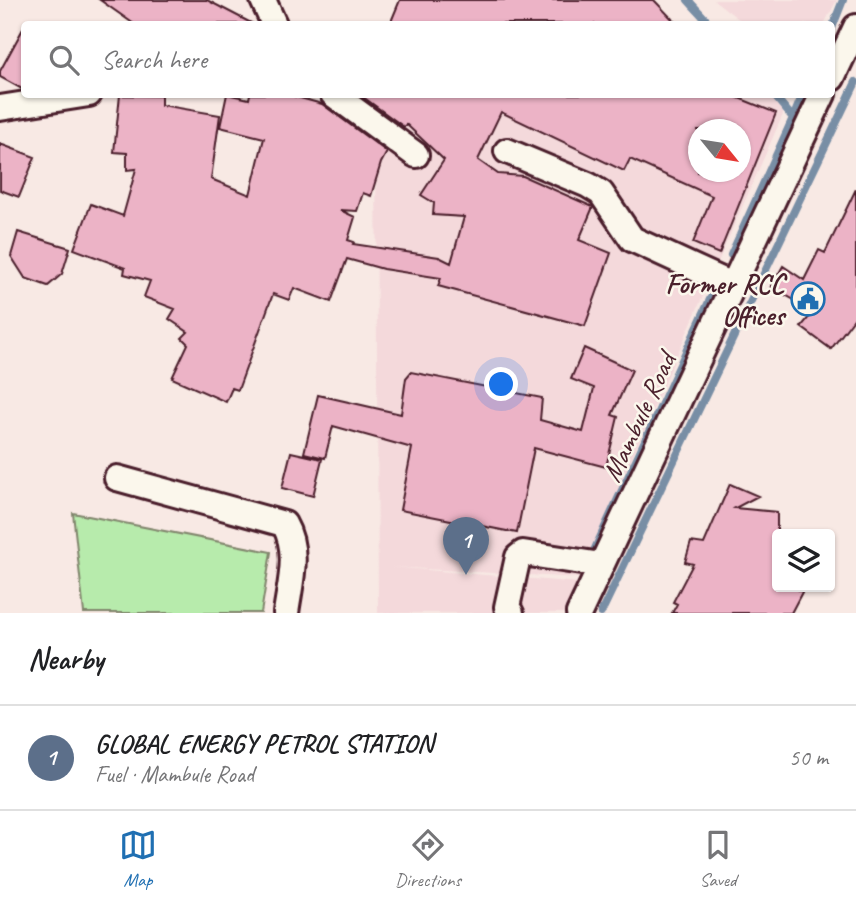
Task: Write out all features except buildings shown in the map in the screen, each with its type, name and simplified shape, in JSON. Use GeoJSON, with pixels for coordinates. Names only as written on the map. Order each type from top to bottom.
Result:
{"type":"FeatureCollection","features":[{"type":"Feature","properties":{"kind":"street"},"geometry":{"type":"LineString","coordinates":[[263,0],[273,21]]}},
{"type":"Feature","properties":{"kind":"street"},"geometry":{"type":"LineString","coordinates":[[835,70],[856,27]]}},
{"type":"Feature","properties":{"kind":"street"},"geometry":{"type":"LineString","coordinates":[[0,108],[64,98]]}},
{"type":"Feature","properties":{"kind":"street"},"geometry":{"type":"LineString","coordinates":[[338,98],[416,155]]}},
{"type":"Feature","properties":{"kind":"street","name":"Mambule Road"},"geometry":{"type":"LineString","coordinates":[[579,613],[821,98]]}},
{"type":"Feature","properties":{"kind":"street"},"geometry":{"type":"LineString","coordinates":[[507,151],[588,185],[601,193],[632,239],[732,285]]}},
{"type":"Feature","properties":{"kind":"street"},"geometry":{"type":"LineString","coordinates":[[117,478],[284,524],[293,540],[294,558],[286,613]]}},
{"type":"Feature","properties":{"kind":"street"},"geometry":{"type":"LineString","coordinates":[[511,613],[507,607],[518,557],[523,553],[601,565]]}},
{"type":"Feature","properties":{"kind":"shaded area"},"geometry":{"type":"Polygon","coordinates":[[[714,0],[837,0],[826,21],[741,21],[714,0]]]}},
{"type":"Feature","properties":{"kind":"shaded area"},"geometry":{"type":"Polygon","coordinates":[[[387,98],[771,98],[784,112],[579,578],[392,567],[580,583],[565,613],[378,613],[376,123],[387,98]]]}},
{"type":"Feature","properties":{"kind":"green space"},"geometry":{"type":"Polygon","coordinates":[[[73,513],[271,552],[261,613],[84,613],[73,513]]]}},
{"type":"Feature","properties":{"kind":"waterway"},"geometry":{"type":"LineString","coordinates":[[688,0],[707,21]]}},
{"type":"Feature","properties":{"kind":"waterway"},"geometry":{"type":"LineString","coordinates":[[835,21],[843,0]]}},
{"type":"Feature","properties":{"kind":"waterway"},"geometry":{"type":"LineString","coordinates":[[601,613],[856,82]]}},
{"type":"Feature","properties":{"kind":"waterway"},"geometry":{"type":"LineString","coordinates":[[731,255],[793,118],[776,98]]}},
{"type":"Feature","properties":{"kind":"waterway"},"geometry":{"type":"LineString","coordinates":[[793,118],[801,98]]}},
{"type":"Feature","properties":{"kind":"waterway"},"geometry":{"type":"LineString","coordinates":[[593,553],[713,293]]}},
{"type":"Feature","properties":{"kind":"place","name":"Former RCC Offices"},"geometry":{"type":"Point","coordinates":[808,299]}},
{"type":"Feature","properties":{"kind":"place","name":"GLOBAL ENERGY PETROL STATION"},"geometry":{"type":"Point","coordinates":[466,575]}}]}
